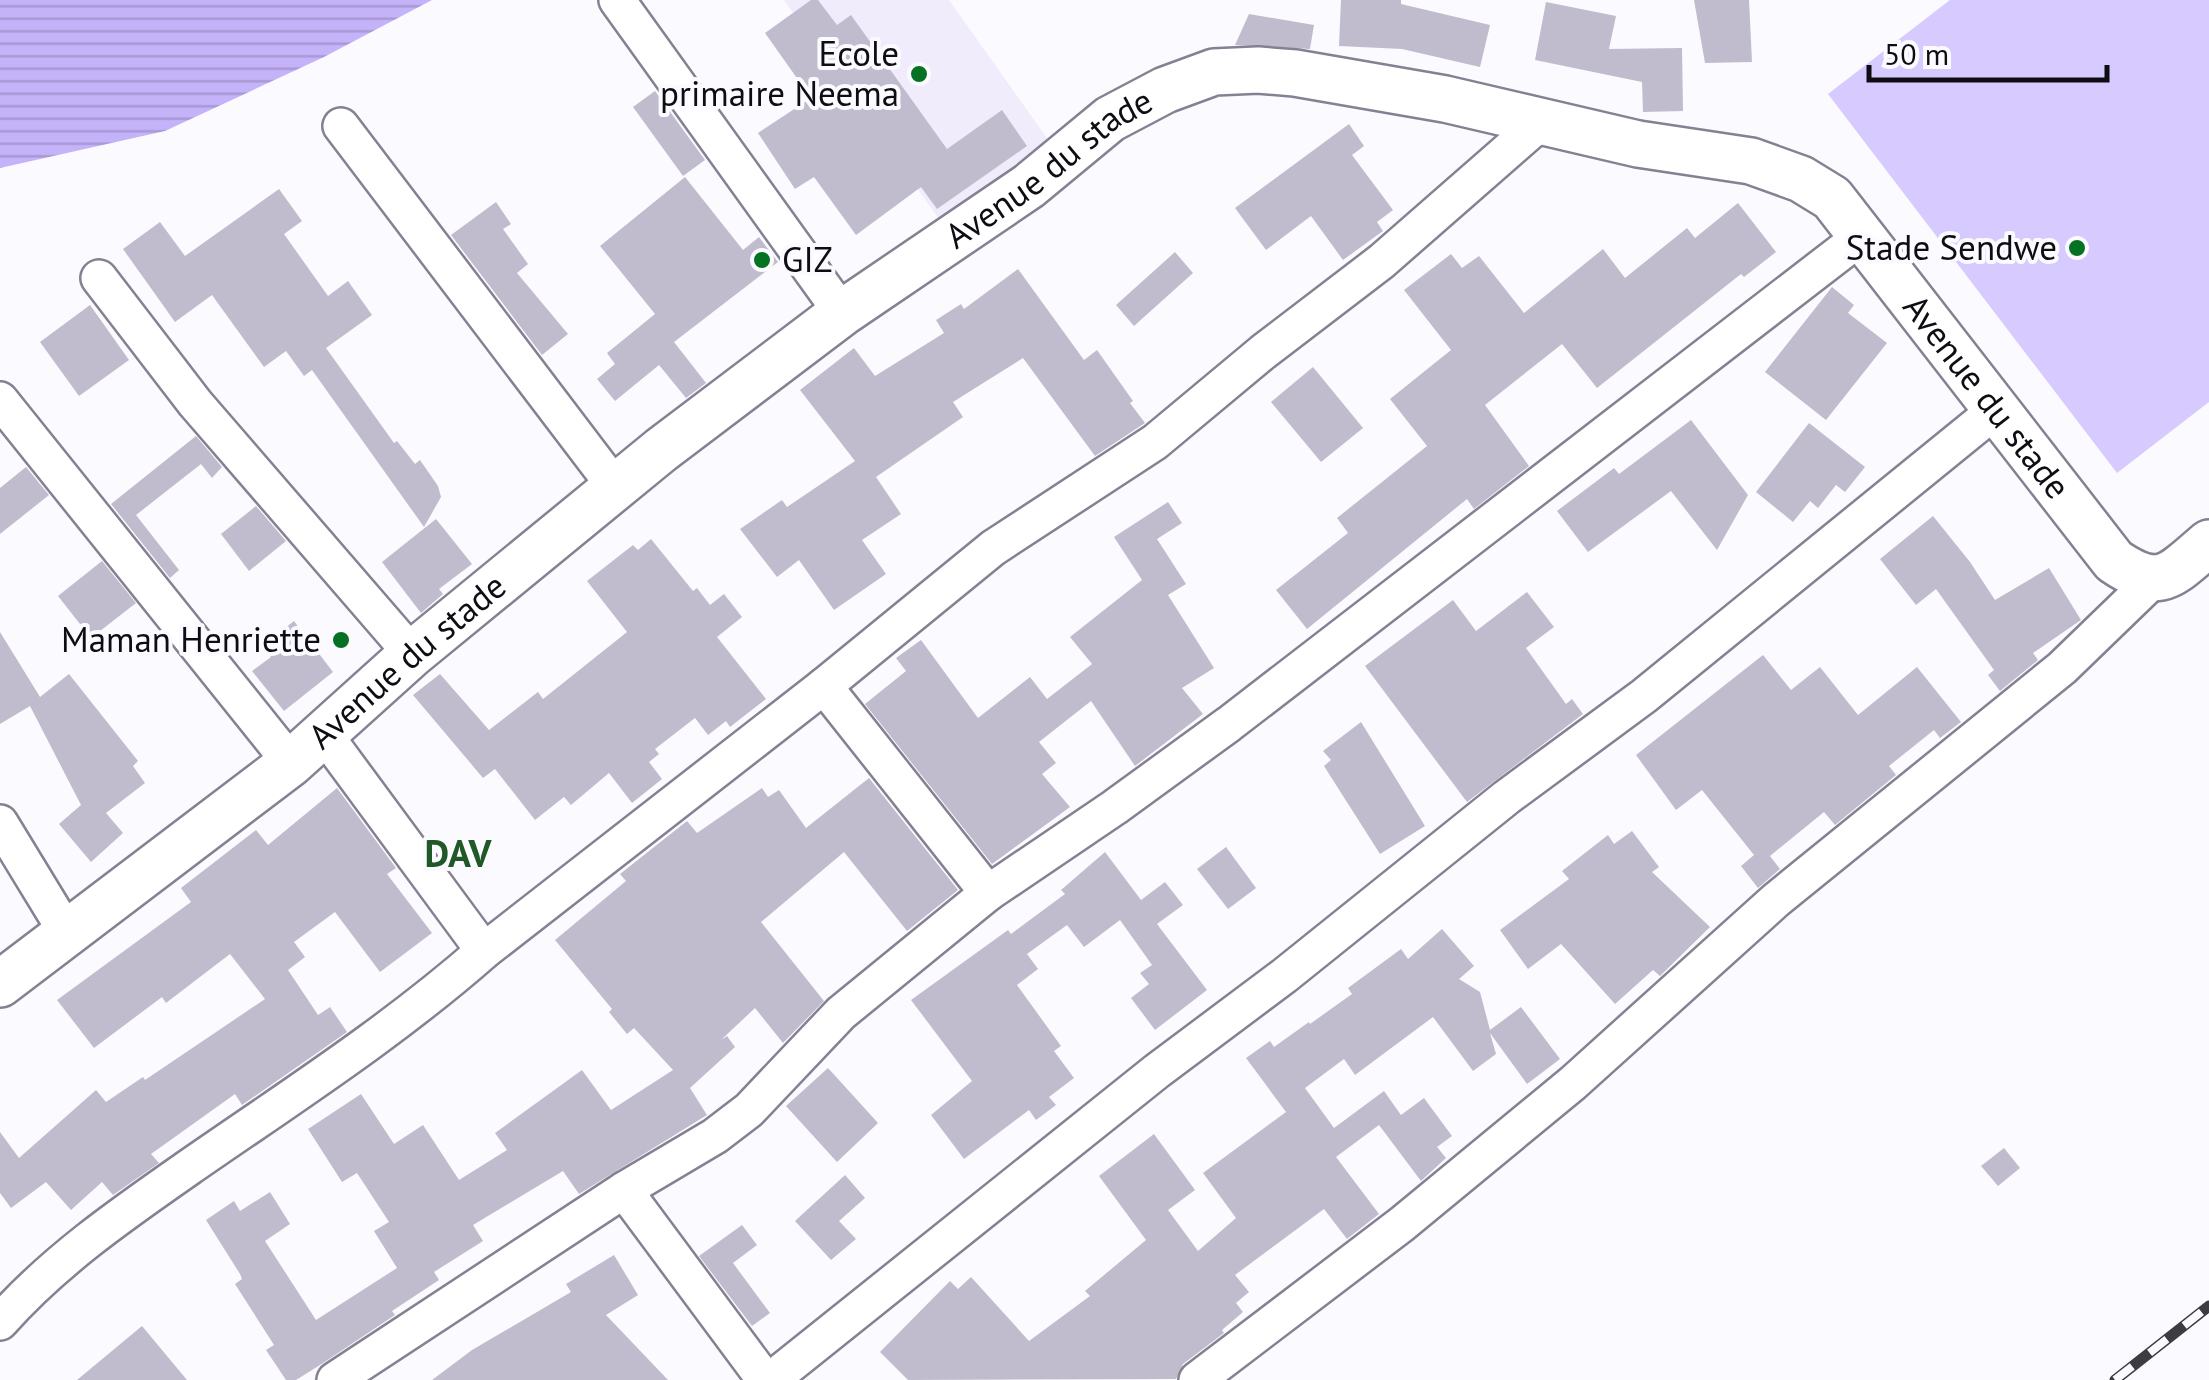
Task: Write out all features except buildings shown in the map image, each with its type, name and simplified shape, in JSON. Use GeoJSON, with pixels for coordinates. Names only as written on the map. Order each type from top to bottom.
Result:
{"type":"FeatureCollection","features":[{"type":"Feature","properties":{"kind":"street"},"geometry":{"type":"LineString","coordinates":[[617,0],[842,313]]}},
{"type":"Feature","properties":{"kind":"street","name":"Avenue du stade"},"geometry":{"type":"LineString","coordinates":[[0,984],[308,749],[412,654],[539,547],[842,313],[1029,186],[1110,119],[1165,90],[1214,72],[1295,73],[1445,99],[1638,144],[1751,161],[1801,179],[1832,198],[2114,561],[2153,580]]}},
{"type":"Feature","properties":{"kind":"street"},"geometry":{"type":"LineString","coordinates":[[0,1322],[28,1290],[110,1222],[430,998],[993,548],[1155,442],[1263,352],[1382,261],[1542,122]]}},
{"type":"Feature","properties":{"kind":"street"},"geometry":{"type":"LineString","coordinates":[[341,126],[616,488]]}},
{"type":"Feature","properties":{"kind":"street"},"geometry":{"type":"LineString","coordinates":[[335,1380],[624,1190],[715,1136],[749,1110],[841,1013],[988,893],[1116,807],[1229,724],[1862,236]]}},
{"type":"Feature","properties":{"kind":"street"},"geometry":{"type":"LineString","coordinates":[[99,278],[194,404],[412,654]]}},
{"type":"Feature","properties":{"kind":"street"},"geometry":{"type":"LineString","coordinates":[[0,400],[484,951]]}},
{"type":"Feature","properties":{"kind":"street"},"geometry":{"type":"LineString","coordinates":[[624,1190],[768,1380],[1506,797],[1644,696],[1998,409]]}},
{"type":"Feature","properties":{"kind":"street"},"geometry":{"type":"LineString","coordinates":[[1196,1380],[1402,1224],[1573,1083],[1776,900],[2062,668],[2153,580],[2174,572],[2209,543]]}},
{"type":"Feature","properties":{"kind":"street"},"geometry":{"type":"LineString","coordinates":[[824,686],[988,893]]}},
{"type":"Feature","properties":{"kind":"street"},"geometry":{"type":"LineString","coordinates":[[0,823],[67,933]]}},
{"type":"Feature","properties":{"kind":"shaded area"},"geometry":{"type":"Polygon","coordinates":[[[0,0],[432,0],[324,57],[165,131],[0,168],[0,0]]]}},
{"type":"Feature","properties":{"kind":"shaded area","name":"Ecole primaire Neema"},"geometry":{"type":"Polygon","coordinates":[[[784,0],[949,0],[1054,148],[944,226],[784,0]]]}},
{"type":"Feature","properties":{"kind":"shaded area","name":"Stade Sendwe"},"geometry":{"type":"Polygon","coordinates":[[[1950,0],[2209,0],[2209,402],[2117,473],[1828,94],[1950,0]]]}},
{"type":"Feature","properties":{"kind":"railway"},"geometry":{"type":"LineString","coordinates":[[2115,1380],[2209,1306]]}},
{"type":"Feature","properties":{"kind":"place","name":"Ecole primaire Neema"},"geometry":{"type":"Point","coordinates":[919,74]}},
{"type":"Feature","properties":{"kind":"place","name":"Stade Sendwe"},"geometry":{"type":"Point","coordinates":[2077,248]}},
{"type":"Feature","properties":{"kind":"place","name":"GIZ"},"geometry":{"type":"Point","coordinates":[762,260]}},
{"type":"Feature","properties":{"kind":"place","name":"Maman Henriette"},"geometry":{"type":"Point","coordinates":[341,640]}},
{"type":"Feature","properties":{"kind":"district","name":"DAV"},"geometry":{"type":"Point","coordinates":[458,854]}}]}
